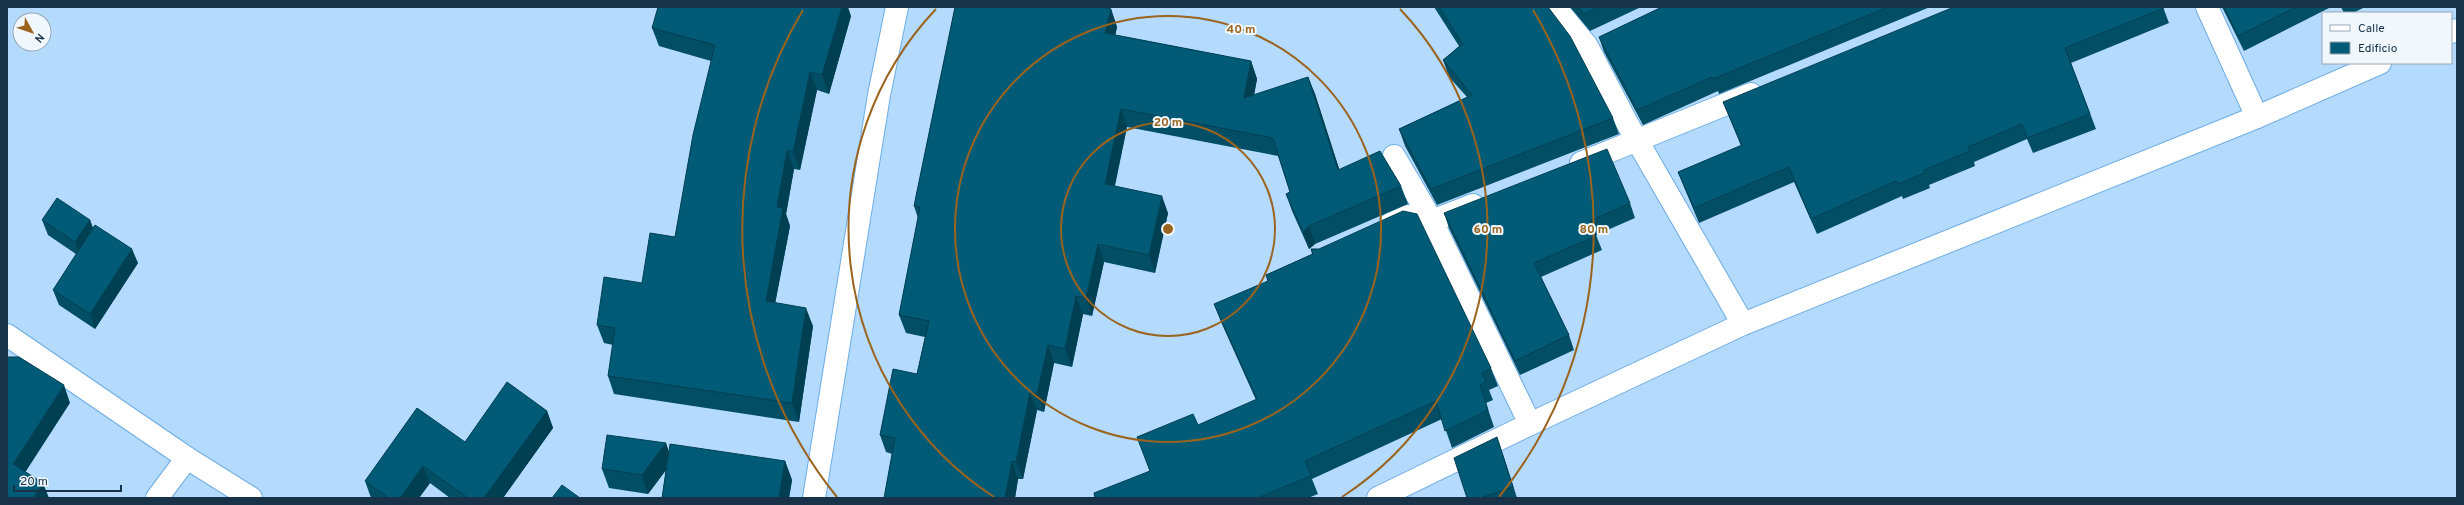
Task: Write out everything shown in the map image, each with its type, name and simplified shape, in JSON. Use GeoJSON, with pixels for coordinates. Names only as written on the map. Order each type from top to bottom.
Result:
{"type":"FeatureCollection","features":[{"type":"Feature","properties":{"kind":"street"},"geometry":{"type":"LineString","coordinates":[[814,498],[879,95],[897,7]]}},
{"type":"Feature","properties":{"kind":"street"},"geometry":{"type":"LineString","coordinates":[[1555,7],[1587,46],[1743,324]]}},
{"type":"Feature","properties":{"kind":"street"},"geometry":{"type":"LineString","coordinates":[[2207,7],[2257,117]]}},
{"type":"Feature","properties":{"kind":"street"},"geometry":{"type":"LineString","coordinates":[[1587,46],[1608,36]]}},
{"type":"Feature","properties":{"kind":"street"},"geometry":{"type":"LineString","coordinates":[[1378,498],[1530,424],[1743,324],[2257,117],[2378,64]]}},
{"type":"Feature","properties":{"kind":"street"},"geometry":{"type":"LineString","coordinates":[[1565,169],[1771,86]]}},
{"type":"Feature","properties":{"kind":"street"},"geometry":{"type":"LineString","coordinates":[[1394,156],[1432,221],[1530,424]]}},
{"type":"Feature","properties":{"kind":"street"},"geometry":{"type":"LineString","coordinates":[[1374,231],[1408,216],[1432,221],[1491,198]]}},
{"type":"Feature","properties":{"kind":"street"},"geometry":{"type":"LineString","coordinates":[[7,335],[187,458],[251,498]]}},
{"type":"Feature","properties":{"kind":"street"},"geometry":{"type":"LineString","coordinates":[[157,498],[187,458]]}},
{"type":"Feature","properties":{"kind":"building"},"geometry":{"type":"Polygon","coordinates":[[[658,7],[842,7],[822,75],[810,72],[793,152],[787,150],[777,207],[783,208],[766,301],[806,308],[792,403],[608,376],[615,328],[597,325],[604,277],[642,283],[650,233],[675,237],[693,135],[715,45],[652,28],[658,7]]]}},
{"type":"Feature","properties":{"kind":"building"},"geometry":{"type":"Polygon","coordinates":[[[955,7],[1101,7],[1111,9],[1105,33],[1251,61],[1244,98],[1308,77],[1338,170],[1380,151],[1401,186],[1309,226],[1303,232],[1286,194],[1290,192],[1273,138],[1121,109],[1105,184],[1162,196],[1149,255],[1098,244],[1086,298],[1076,296],[1065,349],[1048,345],[1037,394],[1030,393],[1016,462],[1012,461],[1005,498],[884,498],[895,438],[880,435],[893,369],[917,374],[929,321],[899,315],[920,207],[914,206],[955,7]]]}},
{"type":"Feature","properties":{"kind":"building"},"geometry":{"type":"Polygon","coordinates":[[[1439,7],[1548,7],[1570,36],[1613,118],[1431,189],[1399,129],[1472,95],[1443,60],[1463,44],[1439,7]]]}},
{"type":"Feature","properties":{"kind":"building"},"geometry":{"type":"Polygon","coordinates":[[[1578,7],[1599,7],[1584,14],[1578,7]]]}},
{"type":"Feature","properties":{"kind":"building"},"geometry":{"type":"Polygon","coordinates":[[[1662,7],[1888,7],[1713,79],[1712,77],[1637,110],[1599,37],[1662,7]]]}},
{"type":"Feature","properties":{"kind":"building"},"geometry":{"type":"Polygon","coordinates":[[[1954,7],[2164,8],[2065,48],[2090,114],[2027,138],[2022,124],[1968,147],[1970,151],[1924,170],[1925,173],[1898,184],[1896,181],[1811,219],[1789,167],[1694,208],[1678,172],[1742,145],[1723,102],[1954,7]]]}},
{"type":"Feature","properties":{"kind":"building"},"geometry":{"type":"Polygon","coordinates":[[[2224,7],[2296,7],[2238,36],[2224,7]]]}},
{"type":"Feature","properties":{"kind":"building"},"geometry":{"type":"Polygon","coordinates":[[[1607,149],[1630,203],[1590,221],[1596,236],[1534,263],[1569,335],[1515,361],[1444,213],[1607,149]]]}},
{"type":"Feature","properties":{"kind":"building"},"geometry":{"type":"Polygon","coordinates":[[[57,198],[90,220],[75,242],[42,220],[57,198]]]}},
{"type":"Feature","properties":{"kind":"building"},"geometry":{"type":"Polygon","coordinates":[[[1403,211],[1417,214],[1491,368],[1482,373],[1486,382],[1480,385],[1488,410],[1445,431],[1436,401],[1305,461],[1311,476],[1257,498],[1095,498],[1094,493],[1150,471],[1137,437],[1193,414],[1198,425],[1257,399],[1214,304],[1268,281],[1266,275],[1313,254],[1311,249],[1319,249],[1403,211]]]}},
{"type":"Feature","properties":{"kind":"building"},"geometry":{"type":"Polygon","coordinates":[[[95,225],[132,249],[90,314],[53,290],[95,225]]]}},
{"type":"Feature","properties":{"kind":"building"},"geometry":{"type":"Polygon","coordinates":[[[7,357],[19,357],[64,385],[13,464],[43,483],[33,498],[7,498],[7,357]]]}},
{"type":"Feature","properties":{"kind":"building"},"geometry":{"type":"Polygon","coordinates":[[[507,382],[547,411],[484,498],[468,498],[423,466],[400,498],[389,498],[365,481],[417,408],[465,442],[507,382]]]}},
{"type":"Feature","properties":{"kind":"building"},"geometry":{"type":"Polygon","coordinates":[[[607,435],[666,443],[642,475],[602,469],[607,435]]]}},
{"type":"Feature","properties":{"kind":"building"},"geometry":{"type":"Polygon","coordinates":[[[1497,437],[1513,487],[1480,498],[1467,498],[1454,458],[1497,437]]]}},
{"type":"Feature","properties":{"kind":"building"},"geometry":{"type":"Polygon","coordinates":[[[670,444],[785,461],[779,498],[662,498],[670,444]]]}},
{"type":"Feature","properties":{"kind":"building"},"geometry":{"type":"Polygon","coordinates":[[[562,485],[580,498],[552,498],[562,485]]]}}]}
